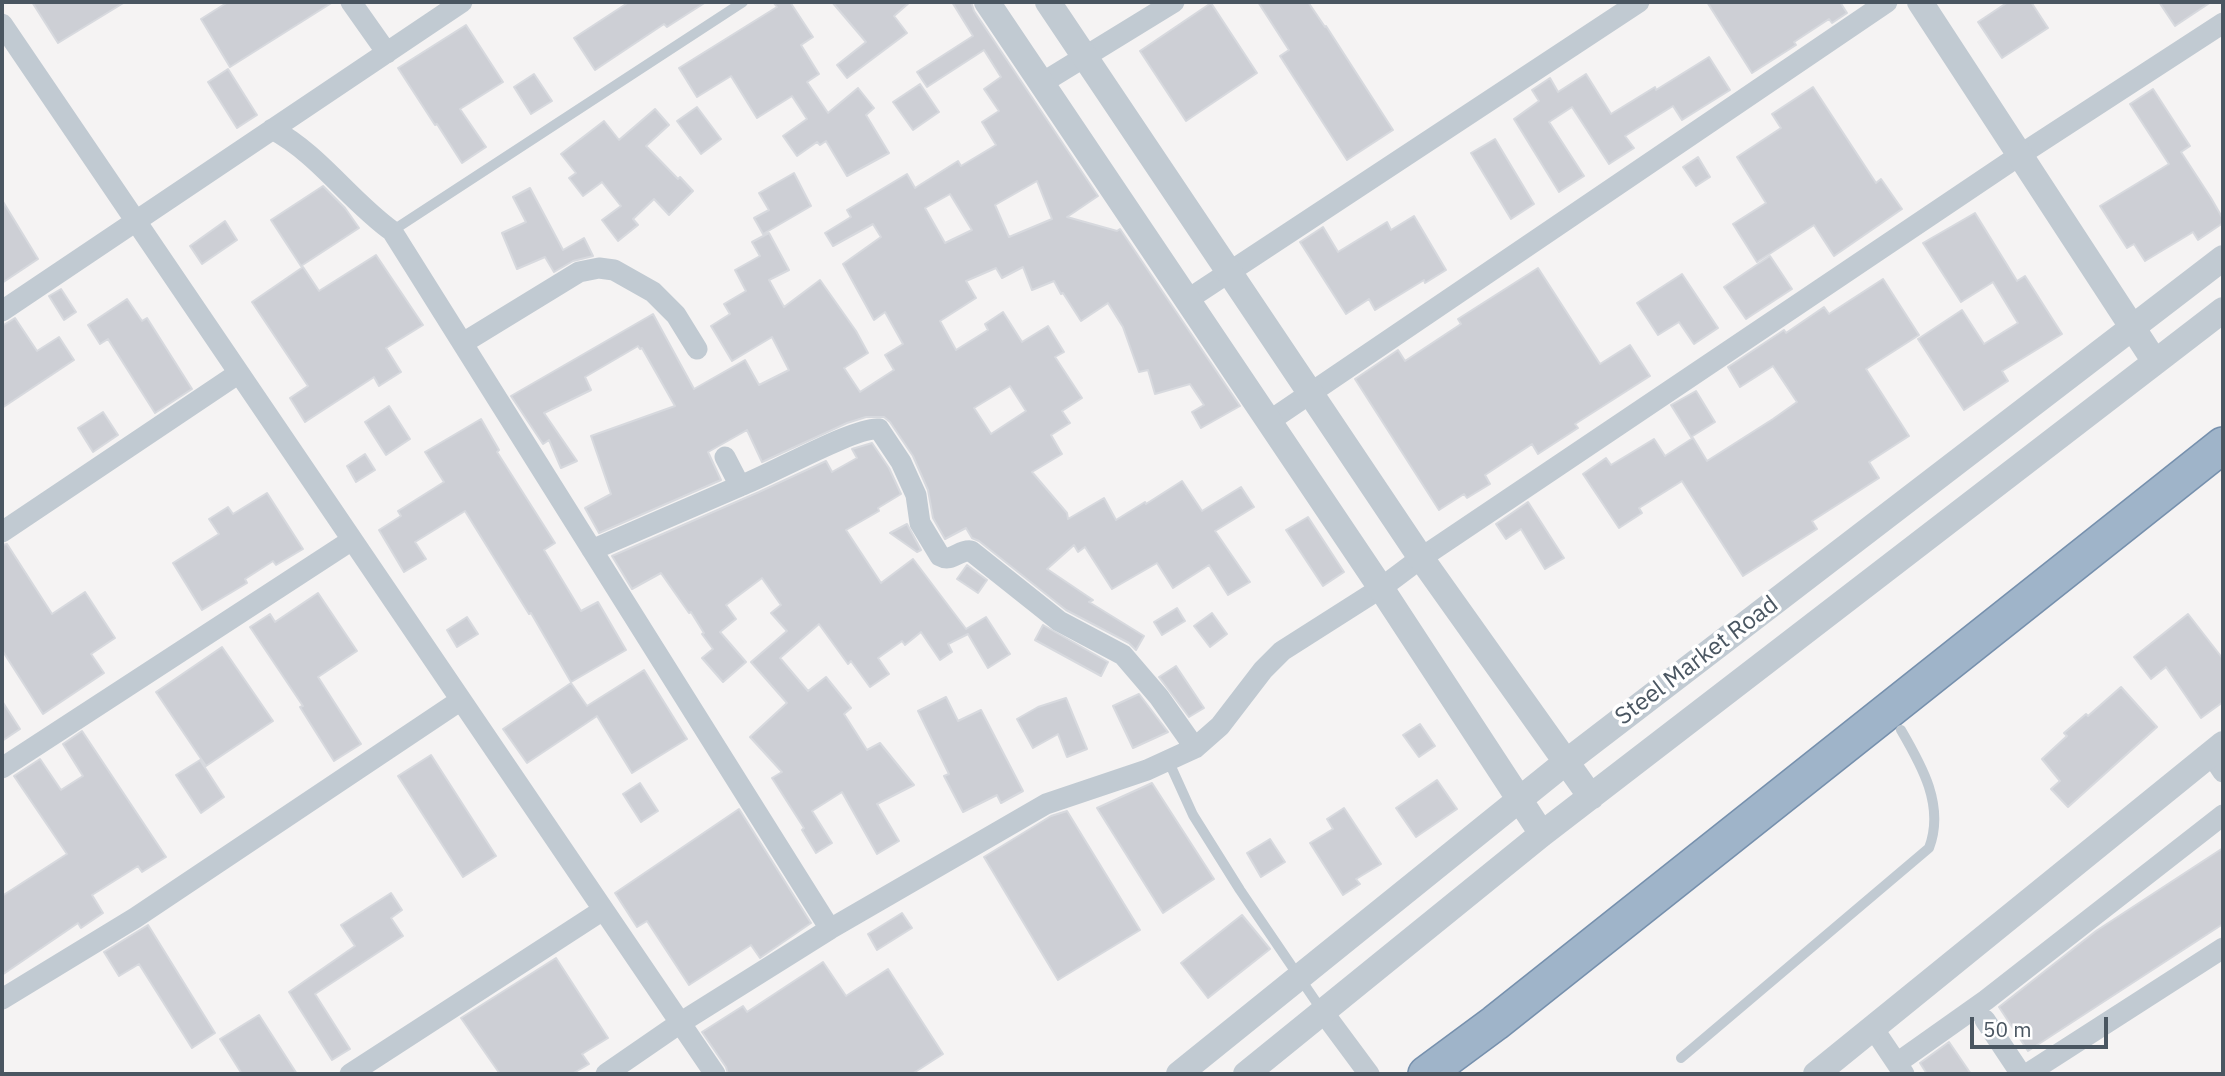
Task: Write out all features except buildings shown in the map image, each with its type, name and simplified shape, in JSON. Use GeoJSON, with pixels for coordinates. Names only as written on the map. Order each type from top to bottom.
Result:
{"type":"FeatureCollection","features":[{"type":"Feature","properties":{"kind":"highway"},"geometry":{"type":"LineString","coordinates":[[1426,1074],[1495,1023],[2223,445]]}},
{"type":"Feature","properties":{"kind":"highway"},"geometry":{"type":"LineString","coordinates":[[1462,1074],[2223,475]]}},
{"type":"Feature","properties":{"kind":"street"},"geometry":{"type":"LineString","coordinates":[[351,2],[387,53]]}},
{"type":"Feature","properties":{"kind":"street"},"geometry":{"type":"LineString","coordinates":[[2,311],[462,2]]}},
{"type":"Feature","properties":{"kind":"street"},"geometry":{"type":"LineString","coordinates":[[987,2],[1381,588],[1542,834]]}},
{"type":"Feature","properties":{"kind":"street"},"geometry":{"type":"LineString","coordinates":[[1048,2],[1421,558],[1591,797]]}},
{"type":"Feature","properties":{"kind":"street"},"geometry":{"type":"LineString","coordinates":[[1042,83],[1174,2]]}},
{"type":"Feature","properties":{"kind":"street"},"geometry":{"type":"LineString","coordinates":[[1187,300],[1639,2]]}},
{"type":"Feature","properties":{"kind":"street"},"geometry":{"type":"LineString","coordinates":[[1268,422],[1887,2]]}},
{"type":"Feature","properties":{"kind":"street"},"geometry":{"type":"LineString","coordinates":[[1920,2],[2155,362]]}},
{"type":"Feature","properties":{"kind":"street"},"geometry":{"type":"LineString","coordinates":[[606,1074],[680,1023],[830,929],[1035,810],[1147,770],[1195,748],[1220,726],[1263,670],[1282,651],[1381,588],[1421,558],[2020,155],[2223,23]]}},
{"type":"Feature","properties":{"kind":"street"},"geometry":{"type":"LineString","coordinates":[[2,24],[715,1074]]}},
{"type":"Feature","properties":{"kind":"street"},"geometry":{"type":"LineString","coordinates":[[272,129],[305,150],[356,202],[392,231],[830,929]]}},
{"type":"Feature","properties":{"kind":"street","name":"Steel Market Road"},"geometry":{"type":"LineString","coordinates":[[1179,1074],[1566,762],[2223,258]]}},
{"type":"Feature","properties":{"kind":"street"},"geometry":{"type":"LineString","coordinates":[[463,343],[579,272],[599,268],[614,270],[653,292],[676,315],[697,349]]}},
{"type":"Feature","properties":{"kind":"street","name":"Steel Market Road"},"geometry":{"type":"LineString","coordinates":[[1245,1074],[1542,834],[2223,310]]}},
{"type":"Feature","properties":{"kind":"street"},"geometry":{"type":"LineString","coordinates":[[2,532],[239,373]]}},
{"type":"Feature","properties":{"kind":"street"},"geometry":{"type":"LineString","coordinates":[[592,550],[764,478],[859,432],[879,429],[901,462],[916,495],[920,523],[940,556],[950,558],[966,550],[971,551],[1059,621],[1123,655],[1159,698],[1195,748]]}},
{"type":"Feature","properties":{"kind":"street"},"geometry":{"type":"LineString","coordinates":[[725,457],[740,486]]}},
{"type":"Feature","properties":{"kind":"street"},"geometry":{"type":"LineString","coordinates":[[2,768],[352,540]]}},
{"type":"Feature","properties":{"kind":"street"},"geometry":{"type":"LineString","coordinates":[[2,999],[135,918],[461,700]]}},
{"type":"Feature","properties":{"kind":"street"},"geometry":{"type":"LineString","coordinates":[[1816,1074],[2219,757]]}},
{"type":"Feature","properties":{"kind":"street"},"geometry":{"type":"LineString","coordinates":[[1873,1028],[1901,1069],[2223,815]]}},
{"type":"Feature","properties":{"kind":"street"},"geometry":{"type":"LineString","coordinates":[[350,1074],[603,910]]}},
{"type":"Feature","properties":{"kind":"street"},"geometry":{"type":"LineString","coordinates":[[2027,1074],[2223,948]]}},
{"type":"Feature","properties":{"kind":"street"},"geometry":{"type":"LineString","coordinates":[[1323,1012],[1369,1074]]}},
{"type":"Feature","properties":{"kind":"street"},"geometry":{"type":"LineString","coordinates":[[1985,1020],[2021,1074]]}},
{"type":"Feature","properties":{"kind":"lane"},"geometry":{"type":"LineString","coordinates":[[392,231],[743,2]]}},
{"type":"Feature","properties":{"kind":"lane"},"geometry":{"type":"LineString","coordinates":[[1681,1058],[1929,848],[1934,834],[1935,806],[1920,763],[1901,730]]}},
{"type":"Feature","properties":{"kind":"lane"},"geometry":{"type":"LineString","coordinates":[[1168,760],[1193,816],[1323,1012]]}}]}
